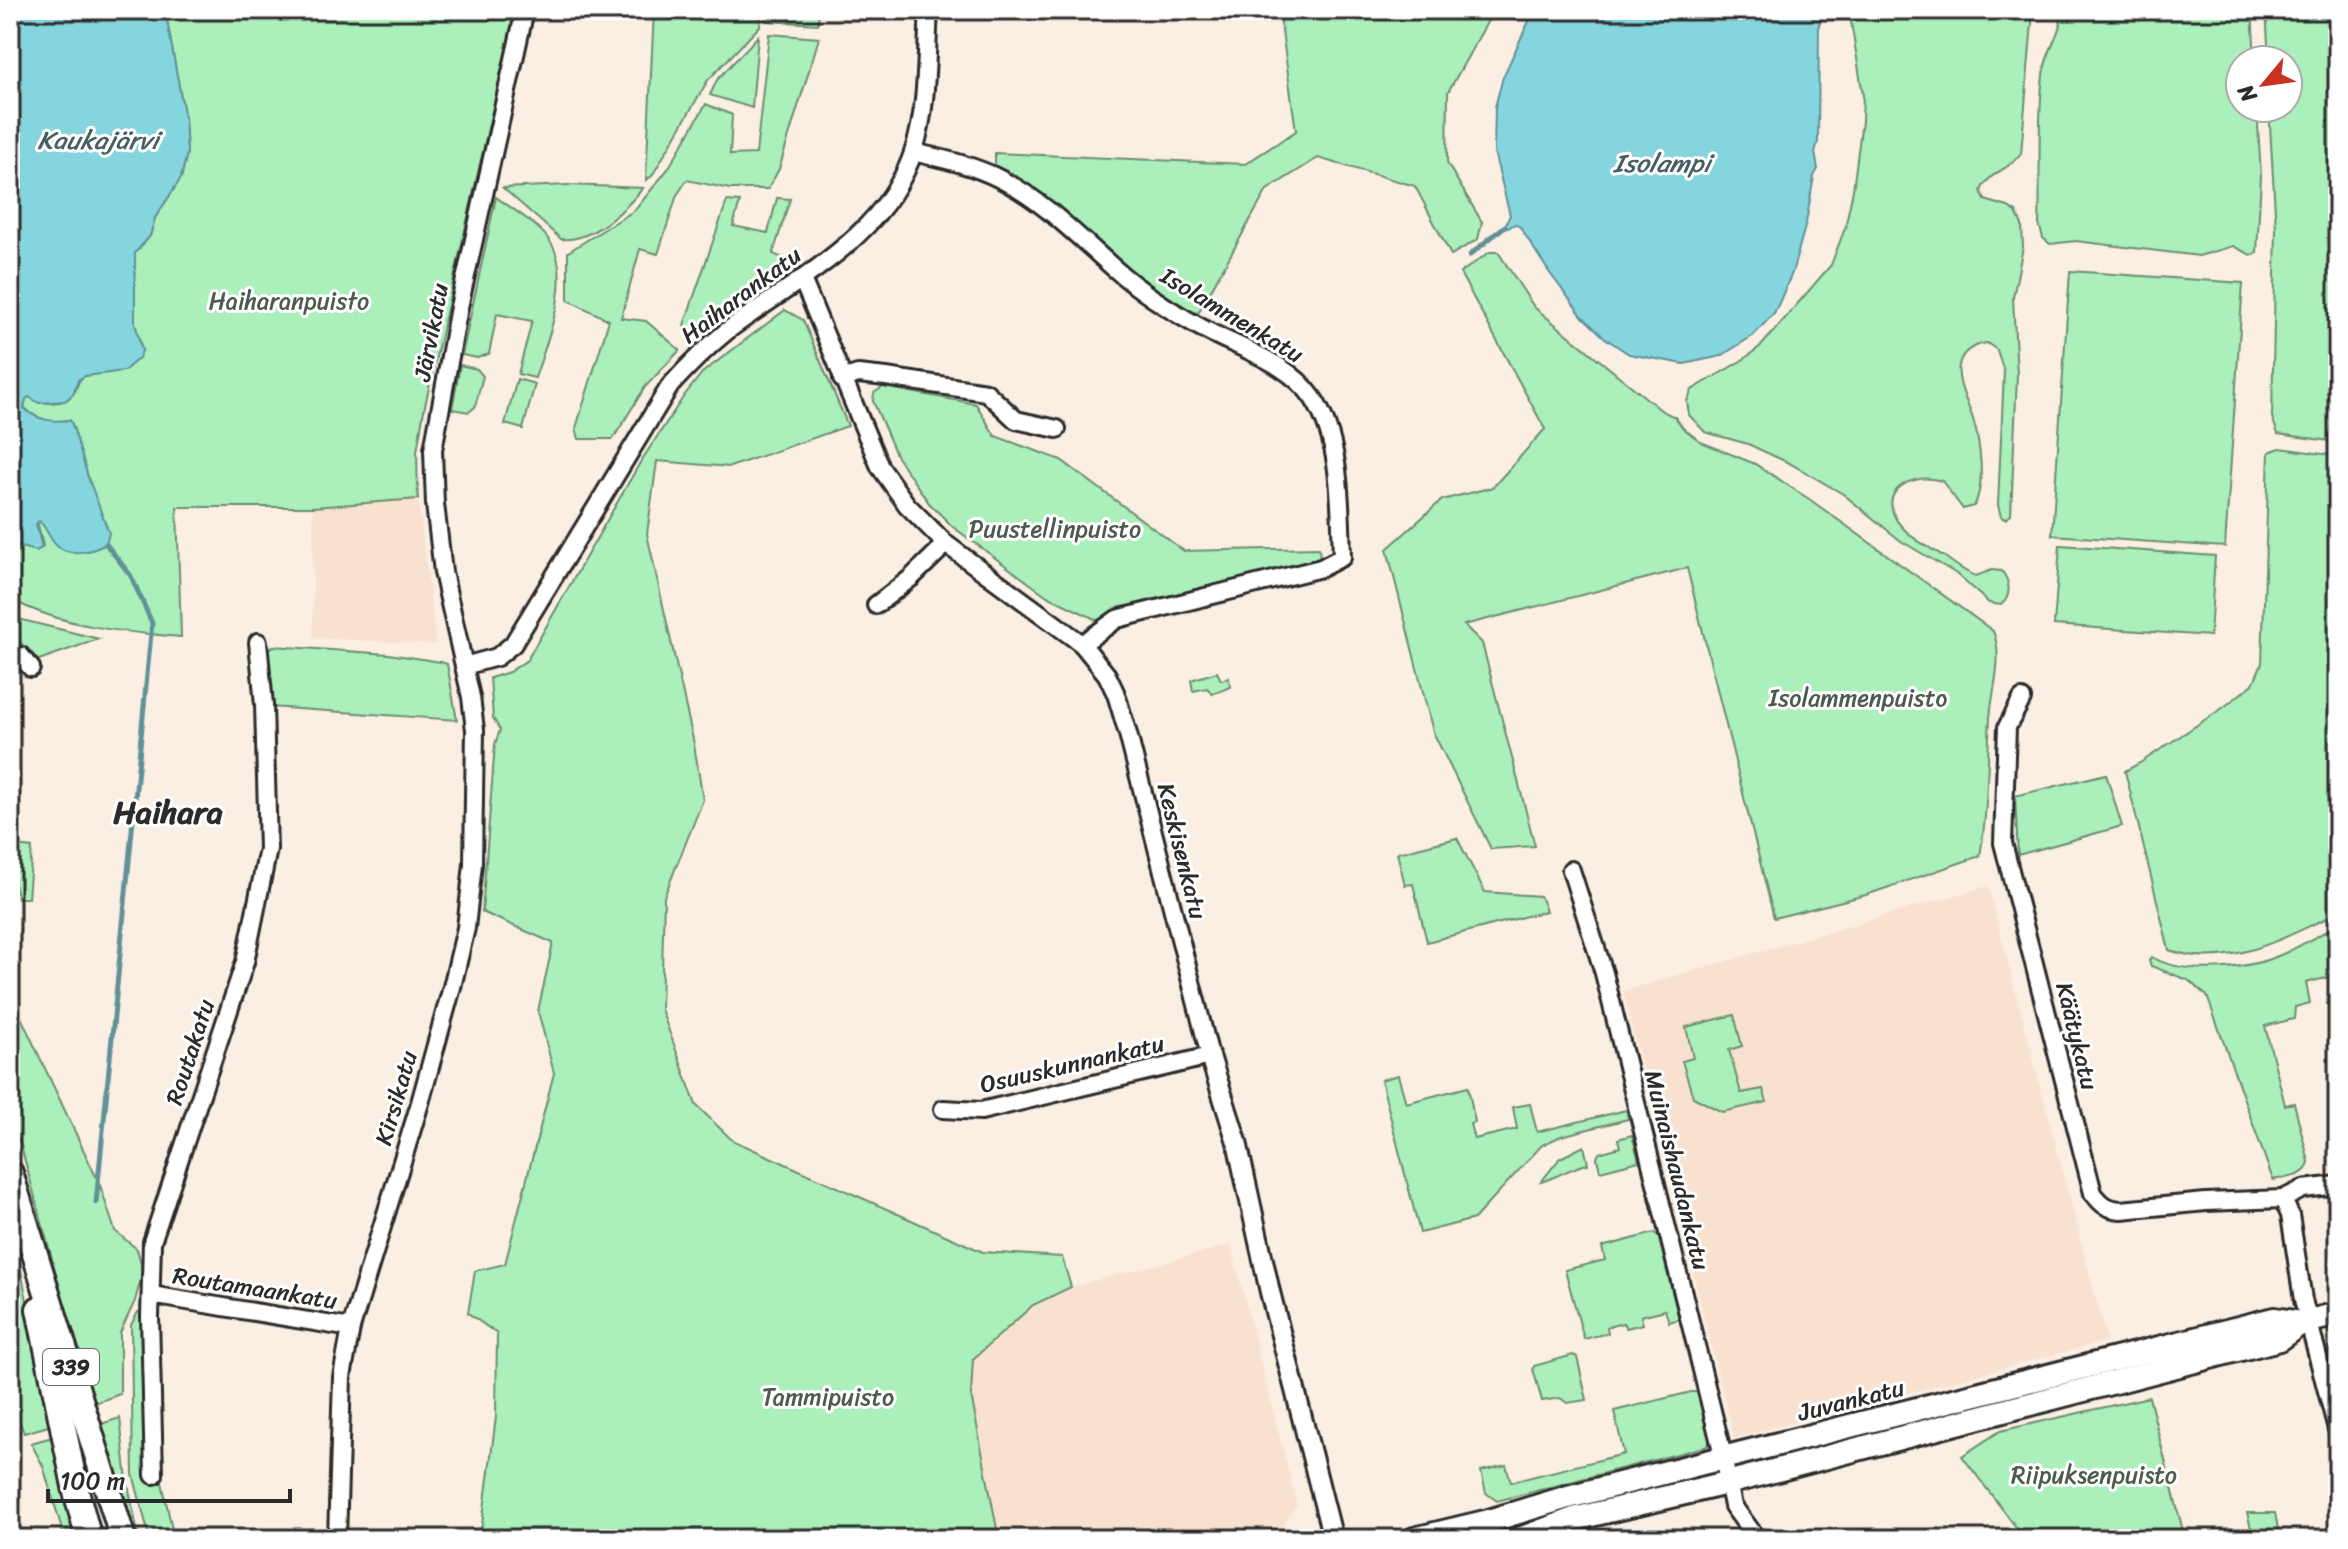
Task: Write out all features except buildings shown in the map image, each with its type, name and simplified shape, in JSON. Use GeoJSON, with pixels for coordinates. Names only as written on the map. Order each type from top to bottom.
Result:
{"type":"FeatureCollection","features":[{"type":"Feature","properties":{"kind":"main road","name":"339"},"geometry":{"type":"LineString","coordinates":[[13,1185],[62,1427],[89,1539]]}},
{"type":"Feature","properties":{"kind":"main road","name":"339"},"geometry":{"type":"LineString","coordinates":[[13,1185],[123,1539]]}},
{"type":"Feature","properties":{"kind":"main road","name":"Juvankatu"},"geometry":{"type":"LineString","coordinates":[[1414,1539],[2274,1319],[2305,1322],[2338,1314]]}},
{"type":"Feature","properties":{"kind":"main road","name":"Juvankatu"},"geometry":{"type":"LineString","coordinates":[[1519,1539],[1584,1517],[1727,1483],[2279,1339],[2305,1322]]}},
{"type":"Feature","properties":{"kind":"street","name":"Järvikatu"},"geometry":{"type":"LineString","coordinates":[[464,666],[443,572],[435,504],[433,450],[459,307],[525,10]]}},
{"type":"Feature","properties":{"kind":"street","name":"Haiharankatu"},"geometry":{"type":"LineString","coordinates":[[464,666],[497,657],[513,644],[670,386],[708,347],[851,241],[870,222],[894,189],[913,152],[923,98],[929,10]]}},
{"type":"Feature","properties":{"kind":"street","name":"Isolammenkatu"},"geometry":{"type":"LineString","coordinates":[[913,152],[974,167],[1001,179],[1048,208],[1118,271],[1168,308],[1287,371],[1312,396],[1331,433],[1342,557],[1321,568],[1117,619],[1082,644]]}},
{"type":"Feature","properties":{"kind":"street","name":"Keskisenkatu"},"geometry":{"type":"LineString","coordinates":[[802,279],[880,467],[894,489],[946,544],[1082,644],[1107,675],[1116,694],[1210,1056],[1237,1142],[1270,1292],[1333,1539]]}},
{"type":"Feature","properties":{"kind":"street"},"geometry":{"type":"LineString","coordinates":[[842,379],[858,374],[986,392],[1016,420],[1057,429]]}},
{"type":"Feature","properties":{"kind":"street"},"geometry":{"type":"LineString","coordinates":[[876,605],[911,578],[946,544]]}},
{"type":"Feature","properties":{"kind":"street","name":"Routakatu"},"geometry":{"type":"LineString","coordinates":[[154,1475],[152,1242],[245,962],[268,849],[264,705],[258,642]]}},
{"type":"Feature","properties":{"kind":"street"},"geometry":{"type":"LineString","coordinates":[[10,655],[21,656],[31,668]]}},
{"type":"Feature","properties":{"kind":"street","name":"Kirsikatu"},"geometry":{"type":"LineString","coordinates":[[337,1539],[342,1377],[351,1328],[420,1103],[466,928],[473,864],[475,730],[464,666]]}},
{"type":"Feature","properties":{"kind":"street","name":"Käätykatu"},"geometry":{"type":"LineString","coordinates":[[2022,699],[2007,727],[2003,843],[2093,1193],[2110,1210],[2121,1210],[2283,1199],[2303,1189],[2338,1185]]}},
{"type":"Feature","properties":{"kind":"street","name":"Muinaishaudankatu"},"geometry":{"type":"LineString","coordinates":[[1571,870],[1604,973],[1733,1506],[1757,1539]]}},
{"type":"Feature","properties":{"kind":"street","name":"Osuuskunnankatu"},"geometry":{"type":"LineString","coordinates":[[943,1109],[981,1111],[1210,1056]]}},
{"type":"Feature","properties":{"kind":"street"},"geometry":{"type":"LineString","coordinates":[[2283,1199],[2290,1215],[2305,1322],[2338,1433]]}},
{"type":"Feature","properties":{"kind":"street","name":"Routamaankatu"},"geometry":{"type":"LineString","coordinates":[[151,1295],[351,1328]]}},
{"type":"Feature","properties":{"kind":"shaded area"},"geometry":{"type":"Polygon","coordinates":[[[418,499],[436,644],[313,638],[313,507],[418,499]]]}},
{"type":"Feature","properties":{"kind":"shaded area"},"geometry":{"type":"Polygon","coordinates":[[[1988,886],[2107,1341],[1734,1438],[1623,991],[1988,886]]]}},
{"type":"Feature","properties":{"kind":"shaded area"},"geometry":{"type":"Polygon","coordinates":[[[1231,1245],[1297,1505],[1274,1539],[999,1539],[971,1395],[973,1359],[1033,1305],[1071,1287],[1231,1245]]]}},
{"type":"Feature","properties":{"kind":"green space","name":"Haiharanpuisto"},"geometry":{"type":"Polygon","coordinates":[[[165,10],[515,10],[424,410],[417,451],[418,499],[313,507],[177,507],[181,637],[72,622],[10,599],[10,544],[36,551],[43,546],[37,521],[43,523],[88,477],[72,424],[67,420],[50,421],[33,415],[24,407],[26,399],[29,397],[53,403],[65,401],[85,376],[142,351],[135,323],[135,253],[150,236],[155,218],[181,178],[187,153],[185,119],[165,10]]]}},
{"type":"Feature","properties":{"kind":"green space"},"geometry":{"type":"Polygon","coordinates":[[[536,10],[599,10],[598,19],[535,16],[536,10]]]}},
{"type":"Feature","properties":{"kind":"green space"},"geometry":{"type":"Polygon","coordinates":[[[654,10],[761,10],[760,26],[708,80],[652,176],[646,180],[654,10]]]}},
{"type":"Feature","properties":{"kind":"green space"},"geometry":{"type":"Polygon","coordinates":[[[766,10],[819,10],[818,24],[766,21],[766,10]]]}},
{"type":"Feature","properties":{"kind":"green space"},"geometry":{"type":"Polygon","coordinates":[[[1279,10],[1494,10],[1448,92],[1447,163],[1482,222],[1478,239],[1451,255],[1415,186],[1318,158],[1267,190],[1197,315],[1142,280],[1059,206],[995,165],[995,153],[1245,164],[1296,131],[1279,10]]]}},
{"type":"Feature","properties":{"kind":"green space"},"geometry":{"type":"Polygon","coordinates":[[[1849,10],[2033,10],[2021,154],[1989,179],[1981,191],[1985,200],[2016,212],[2022,225],[2023,247],[2013,298],[2017,375],[2011,515],[2005,519],[2001,517],[1998,505],[2004,372],[1997,350],[1987,343],[1969,350],[1959,365],[1961,385],[1980,451],[1980,486],[1974,506],[1963,509],[1942,481],[1928,479],[1906,483],[1898,488],[1892,501],[1897,521],[1916,540],[1976,576],[1992,570],[2002,571],[2009,589],[2001,605],[1989,603],[1955,573],[1901,541],[1843,494],[1748,444],[1705,432],[1689,415],[1687,401],[1692,390],[1762,345],[1831,265],[1845,228],[1862,121],[1863,95],[1849,10]]]}},
{"type":"Feature","properties":{"kind":"green space"},"geometry":{"type":"Polygon","coordinates":[[[2062,10],[2252,10],[2254,44],[2224,44],[2224,124],[2258,124],[2261,176],[2257,253],[2251,255],[2233,246],[2199,256],[2076,241],[2050,244],[2043,238],[2039,224],[2041,93],[2045,66],[2062,10]]]}},
{"type":"Feature","properties":{"kind":"green space"},"geometry":{"type":"Polygon","coordinates":[[[2266,10],[2338,10],[2338,442],[2278,434],[2272,417],[2276,229],[2270,124],[2304,124],[2304,44],[2268,44],[2266,10]]]}},
{"type":"Feature","properties":{"kind":"green space"},"geometry":{"type":"Polygon","coordinates":[[[769,34],[819,38],[779,169],[768,189],[730,189],[687,180],[677,195],[658,254],[640,249],[621,318],[646,321],[680,350],[645,387],[613,439],[579,439],[576,428],[609,320],[568,300],[568,252],[635,210],[668,169],[706,104],[732,115],[730,155],[756,154],[769,34]]]}},
{"type":"Feature","properties":{"kind":"green space"},"geometry":{"type":"Polygon","coordinates":[[[758,36],[752,108],[710,95],[717,80],[758,36]]]}},
{"type":"Feature","properties":{"kind":"green space"},"geometry":{"type":"Polygon","coordinates":[[[568,185],[643,188],[617,215],[596,230],[573,239],[561,239],[503,188],[568,185]]]}},
{"type":"Feature","properties":{"kind":"green space"},"geometry":{"type":"Polygon","coordinates":[[[496,197],[539,228],[556,254],[559,289],[556,308],[535,378],[518,374],[532,321],[497,314],[489,354],[477,358],[462,355],[496,197]]]}},
{"type":"Feature","properties":{"kind":"green space"},"geometry":{"type":"Polygon","coordinates":[[[777,198],[790,199],[773,254],[793,262],[689,341],[684,325],[727,201],[740,202],[733,226],[768,233],[777,198]]]}},
{"type":"Feature","properties":{"kind":"green space","name":"Isolammenpuisto"},"geometry":{"type":"Polygon","coordinates":[[[1490,252],[1498,252],[1534,307],[1662,411],[1675,417],[1701,442],[1755,464],[1993,631],[1997,663],[1980,856],[1866,895],[1774,918],[1687,568],[1464,625],[1482,643],[1535,846],[1491,849],[1433,732],[1387,549],[1442,500],[1493,487],[1545,429],[1460,273],[1490,252]]]}},
{"type":"Feature","properties":{"kind":"green space"},"geometry":{"type":"Polygon","coordinates":[[[2070,271],[2243,283],[2225,547],[2052,535],[2070,271]]]}},
{"type":"Feature","properties":{"kind":"green space","name":"Tammipuisto"},"geometry":{"type":"Polygon","coordinates":[[[785,310],[803,320],[848,426],[730,467],[657,461],[647,534],[694,744],[703,800],[664,897],[661,1009],[696,1105],[732,1140],[983,1252],[1062,1257],[1071,1287],[1033,1305],[973,1359],[971,1395],[999,1539],[476,1539],[482,1525],[496,1417],[497,1334],[468,1313],[475,1271],[505,1264],[554,1073],[538,1011],[553,943],[482,912],[495,744],[500,730],[493,718],[490,678],[509,672],[527,660],[641,461],[702,373],[785,310]]]}},
{"type":"Feature","properties":{"kind":"green space"},"geometry":{"type":"Polygon","coordinates":[[[460,365],[477,369],[483,376],[475,407],[469,412],[452,409],[460,365]]]}},
{"type":"Feature","properties":{"kind":"green space"},"geometry":{"type":"Polygon","coordinates":[[[517,379],[535,384],[523,429],[505,424],[517,379]]]}},
{"type":"Feature","properties":{"kind":"green space","name":"Puustellinpuisto"},"geometry":{"type":"Polygon","coordinates":[[[883,387],[976,404],[995,436],[1061,460],[1184,551],[1319,548],[1320,559],[1118,608],[1099,621],[1047,596],[953,527],[929,503],[897,457],[873,401],[874,393],[883,387]]]}},
{"type":"Feature","properties":{"kind":"green space"},"geometry":{"type":"Polygon","coordinates":[[[2280,448],[2338,456],[2338,913],[2277,941],[2235,954],[2191,955],[2169,950],[2125,771],[2224,707],[2253,684],[2262,663],[2269,452],[2280,448]]]}},
{"type":"Feature","properties":{"kind":"green space"},"geometry":{"type":"Polygon","coordinates":[[[2060,545],[2215,556],[2210,636],[2054,625],[2060,545]]]}},
{"type":"Feature","properties":{"kind":"green space"},"geometry":{"type":"Polygon","coordinates":[[[10,617],[99,639],[33,662],[18,638],[10,642],[10,617]]]}},
{"type":"Feature","properties":{"kind":"green space"},"geometry":{"type":"Polygon","coordinates":[[[273,646],[389,654],[447,664],[457,720],[270,707],[263,654],[273,646]]]}},
{"type":"Feature","properties":{"kind":"green space"},"geometry":{"type":"Polygon","coordinates":[[[1217,672],[1221,680],[1229,678],[1230,687],[1212,694],[1207,688],[1193,691],[1191,680],[1217,672]]]}},
{"type":"Feature","properties":{"kind":"green space"},"geometry":{"type":"Polygon","coordinates":[[[2106,774],[2122,826],[2018,855],[2015,796],[2106,774]]]}},
{"type":"Feature","properties":{"kind":"green space"},"geometry":{"type":"Polygon","coordinates":[[[1457,838],[1485,892],[1540,896],[1546,911],[1427,942],[1413,884],[1405,885],[1397,853],[1457,838]]]}},
{"type":"Feature","properties":{"kind":"green space"},"geometry":{"type":"Polygon","coordinates":[[[10,846],[32,848],[28,898],[18,898],[10,871],[10,846]]]}},
{"type":"Feature","properties":{"kind":"green space"},"geometry":{"type":"Polygon","coordinates":[[[2338,925],[2338,975],[2306,983],[2310,1003],[2295,1007],[2294,1019],[2265,1026],[2285,1105],[2294,1103],[2309,1162],[2300,1174],[2273,1180],[2207,996],[2188,980],[2151,966],[2149,960],[2152,957],[2166,963],[2201,969],[2256,963],[2294,949],[2338,925]]]}},
{"type":"Feature","properties":{"kind":"green space"},"geometry":{"type":"Polygon","coordinates":[[[10,994],[100,1185],[115,1231],[137,1249],[143,1271],[135,1301],[120,1333],[120,1394],[92,1404],[20,1143],[10,1125],[10,994]]]}},
{"type":"Feature","properties":{"kind":"green space"},"geometry":{"type":"Polygon","coordinates":[[[1734,1015],[1742,1046],[1729,1050],[1741,1093],[1763,1089],[1767,1102],[1722,1112],[1693,1097],[1682,1061],[1693,1058],[1686,1027],[1734,1015]]]}},
{"type":"Feature","properties":{"kind":"green space"},"geometry":{"type":"Polygon","coordinates":[[[1398,1075],[1406,1103],[1468,1087],[1475,1122],[1470,1124],[1474,1139],[1517,1129],[1513,1107],[1530,1104],[1537,1132],[1626,1110],[1628,1119],[1561,1136],[1542,1145],[1474,1219],[1420,1233],[1381,1080],[1398,1075]]]}},
{"type":"Feature","properties":{"kind":"green space"},"geometry":{"type":"Polygon","coordinates":[[[1632,1135],[1639,1161],[1600,1171],[1599,1153],[1620,1147],[1618,1139],[1632,1135]]]}},
{"type":"Feature","properties":{"kind":"green space"},"geometry":{"type":"Polygon","coordinates":[[[1584,1146],[1588,1164],[1541,1182],[1560,1158],[1584,1146]]]}},
{"type":"Feature","properties":{"kind":"green space"},"geometry":{"type":"Polygon","coordinates":[[[10,1216],[52,1425],[24,1433],[10,1397],[10,1216]]]}},
{"type":"Feature","properties":{"kind":"green space"},"geometry":{"type":"Polygon","coordinates":[[[1654,1233],[1658,1235],[1679,1319],[1669,1322],[1665,1310],[1641,1316],[1643,1324],[1626,1328],[1623,1323],[1607,1327],[1608,1333],[1584,1339],[1565,1270],[1605,1260],[1602,1247],[1654,1233]]]}},
{"type":"Feature","properties":{"kind":"green space"},"geometry":{"type":"Polygon","coordinates":[[[138,1312],[145,1312],[156,1476],[162,1482],[174,1539],[150,1539],[133,1474],[131,1325],[138,1312]]]}},
{"type":"Feature","properties":{"kind":"green space"},"geometry":{"type":"Polygon","coordinates":[[[1573,1355],[1577,1357],[1587,1400],[1567,1403],[1560,1398],[1542,1401],[1534,1366],[1573,1355]]]}},
{"type":"Feature","properties":{"kind":"green space"},"geometry":{"type":"Polygon","coordinates":[[[1697,1392],[1710,1438],[1708,1446],[1497,1501],[1486,1493],[1481,1471],[1506,1465],[1511,1482],[1624,1454],[1614,1411],[1697,1392]]]}},
{"type":"Feature","properties":{"kind":"green space","name":"Riipuksenpuisto"},"geometry":{"type":"Polygon","coordinates":[[[2149,1397],[2185,1539],[2025,1539],[1962,1456],[2000,1431],[2149,1397]]]}},
{"type":"Feature","properties":{"kind":"green space"},"geometry":{"type":"Polygon","coordinates":[[[120,1418],[127,1480],[139,1539],[135,1539],[98,1425],[120,1418]]]}},
{"type":"Feature","properties":{"kind":"green space"},"geometry":{"type":"Polygon","coordinates":[[[56,1436],[76,1539],[65,1539],[43,1466],[31,1443],[56,1436]]]}},
{"type":"Feature","properties":{"kind":"green space"},"geometry":{"type":"Polygon","coordinates":[[[2247,1513],[2275,1513],[2280,1539],[2254,1539],[2247,1513]]]}},
{"type":"Feature","properties":{"kind":"water","name":"Kaukajärvi"},"geometry":{"type":"Polygon","coordinates":[[[10,10],[165,10],[185,119],[187,153],[181,178],[155,218],[150,236],[135,253],[135,323],[142,351],[139,358],[124,371],[85,376],[78,380],[73,394],[65,401],[39,403],[29,397],[26,399],[24,408],[34,416],[51,421],[70,420],[72,424],[109,533],[106,544],[79,552],[59,548],[39,521],[36,524],[42,548],[36,551],[10,544],[10,10]]]}},
{"type":"Feature","properties":{"kind":"water","name":"Isolampi"},"geometry":{"type":"Polygon","coordinates":[[[1534,10],[1827,10],[1819,24],[1818,142],[1815,152],[1818,169],[1792,273],[1774,313],[1754,335],[1721,356],[1684,364],[1629,354],[1605,338],[1583,317],[1520,227],[1515,224],[1508,228],[1505,226],[1510,215],[1494,152],[1495,107],[1503,77],[1534,10]]]}},
{"type":"Feature","properties":{"kind":"waterway"},"geometry":{"type":"LineString","coordinates":[[1470,255],[1505,226]]}},
{"type":"Feature","properties":{"kind":"waterway"},"geometry":{"type":"LineString","coordinates":[[96,1203],[152,623],[131,576],[106,544]]}},
{"type":"Feature","properties":{"kind":"district","name":"Haihara"},"geometry":{"type":"Point","coordinates":[168,812]}}]}
